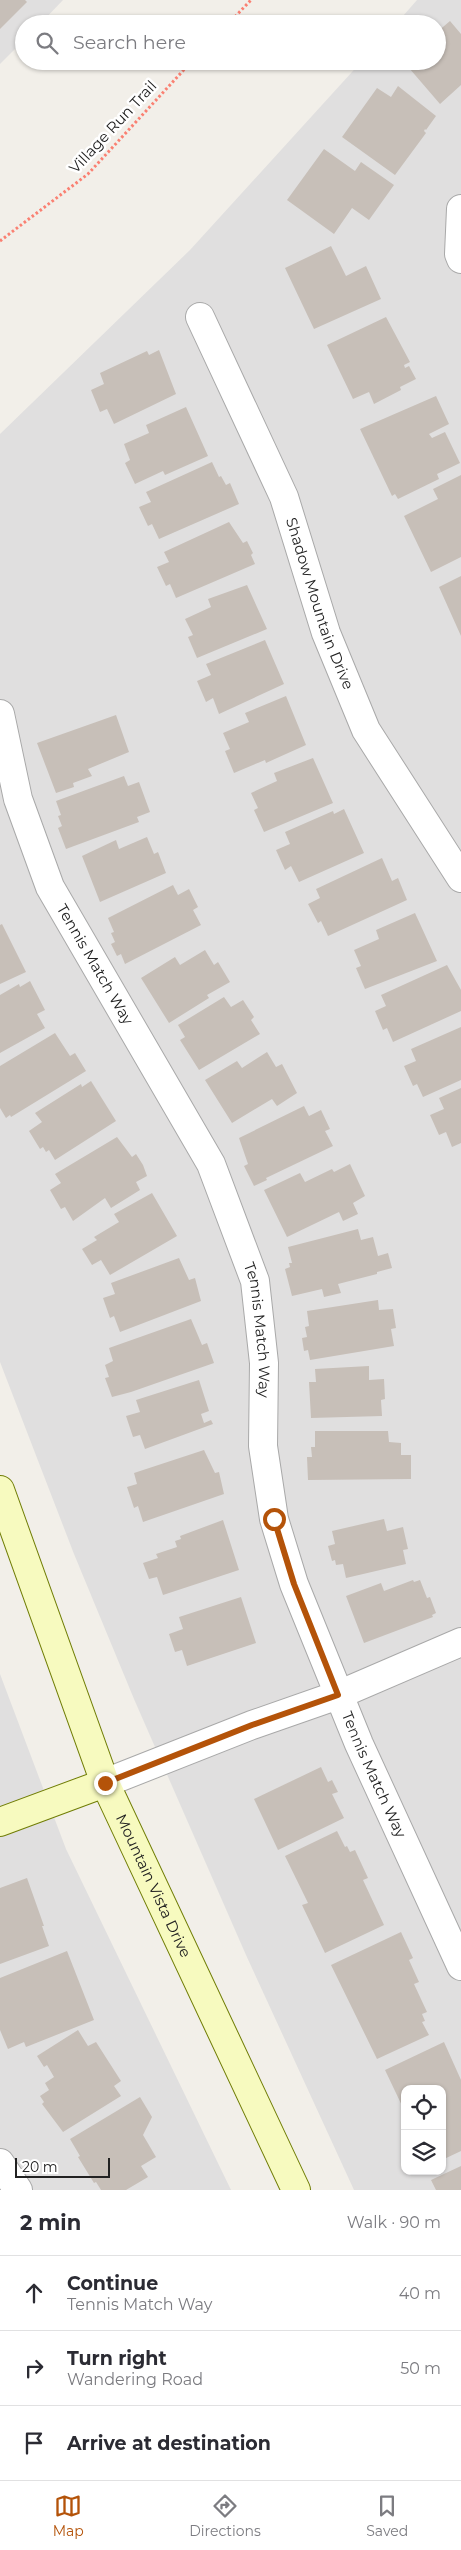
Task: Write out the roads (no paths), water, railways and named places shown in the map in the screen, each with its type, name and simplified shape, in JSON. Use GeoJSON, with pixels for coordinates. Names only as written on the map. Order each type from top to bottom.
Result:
{"type":"FeatureCollection","features":[{"type":"Feature","properties":{"kind":"main road","name":"Mountain Vista Drive"},"geometry":{"type":"LineString","coordinates":[[0,1490],[105,1783],[296,2190]]}},
{"type":"Feature","properties":{"kind":"main road"},"geometry":{"type":"LineString","coordinates":[[0,1822],[105,1783]]}},
{"type":"Feature","properties":{"kind":"street"},"geometry":{"type":"LineString","coordinates":[[460,256],[461,209]]}},
{"type":"Feature","properties":{"kind":"street","name":"Shadow Mountain Drive"},"geometry":{"type":"LineString","coordinates":[[200,317],[284,497],[326,633],[366,730],[461,878]]}},
{"type":"Feature","properties":{"kind":"street","name":"Tennis Match Way"},"geometry":{"type":"LineString","coordinates":[[0,714],[18,799],[50,887],[211,1164],[255,1281],[264,1363],[263,1446],[274,1519],[294,1584],[338,1695],[461,1966]]}},
{"type":"Feature","properties":{"kind":"street"},"geometry":{"type":"LineString","coordinates":[[105,1783],[252,1725],[338,1695],[461,1642]]}},
{"type":"Feature","properties":{"kind":"street"},"geometry":{"type":"LineString","coordinates":[[0,2163],[18,2190]]}}]}
